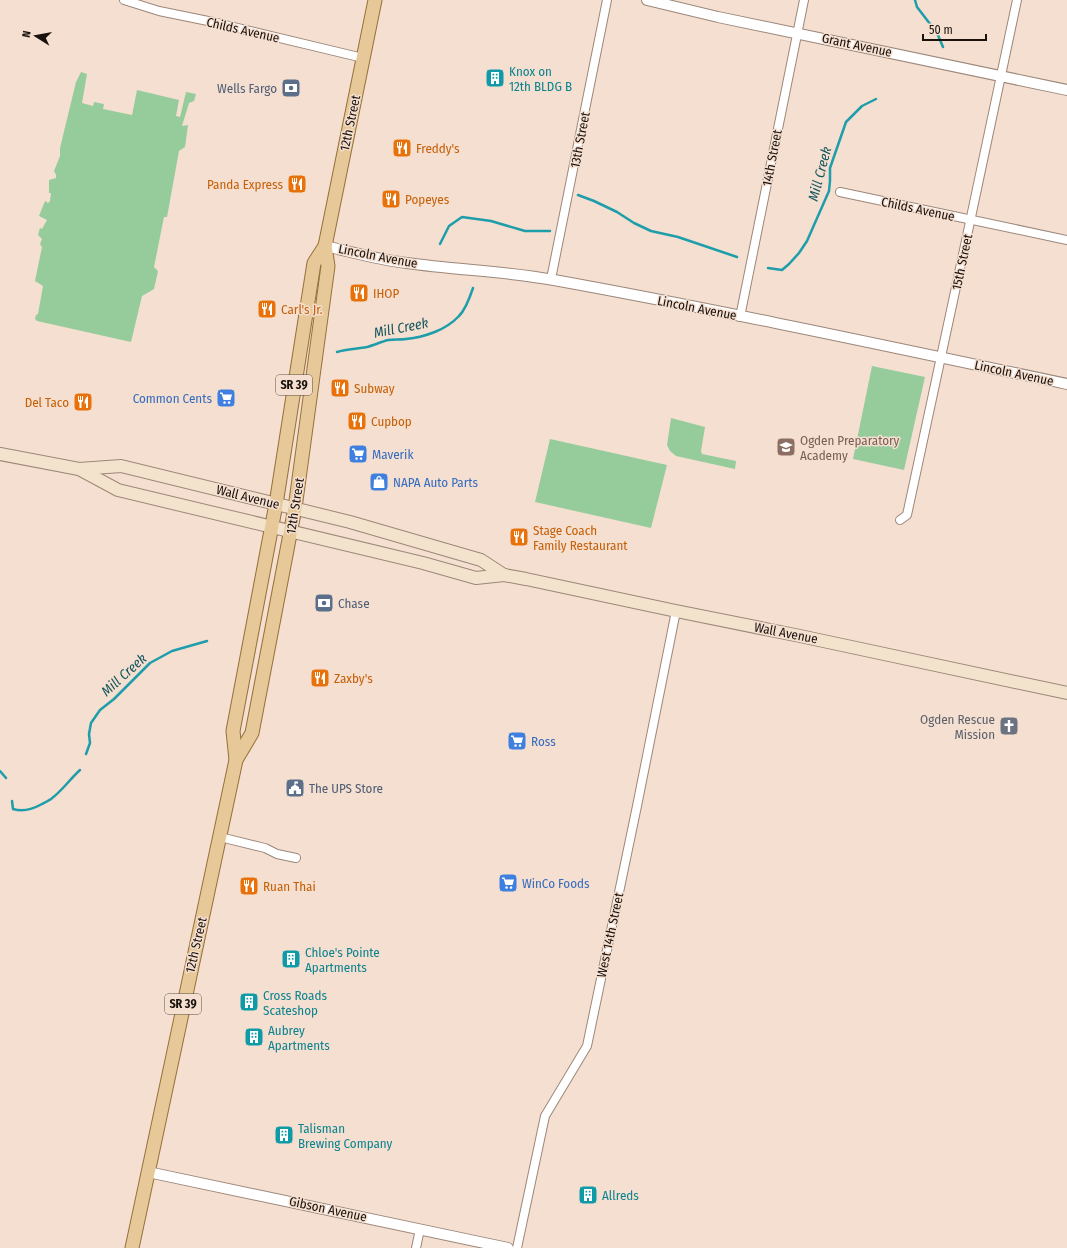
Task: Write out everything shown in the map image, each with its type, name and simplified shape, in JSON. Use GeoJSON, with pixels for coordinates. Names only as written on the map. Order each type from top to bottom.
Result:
{"type":"FeatureCollection","features":[{"type":"Feature","properties":{"kind":"main road","name":"12th Street"},"geometry":{"type":"LineString","coordinates":[[236,760],[252,733],[291,532],[328,266],[325,246],[375,0]]}},
{"type":"Feature","properties":{"kind":"main road","name":"12th Street"},"geometry":{"type":"LineString","coordinates":[[132,1248],[236,760],[233,731],[276,504],[314,263],[325,246]]}},
{"type":"Feature","properties":{"kind":"main road","name":"Wall Avenue"},"geometry":{"type":"LineString","coordinates":[[0,454],[79,469],[121,466],[295,508],[350,522],[481,560],[504,576]]}},
{"type":"Feature","properties":{"kind":"main road","name":"Wall Avenue"},"geometry":{"type":"LineString","coordinates":[[79,469],[118,490],[422,563],[476,578],[504,576],[526,579],[1067,693]]}},
{"type":"Feature","properties":{"kind":"street","name":"Childs Avenue"},"geometry":{"type":"LineString","coordinates":[[124,0],[159,12],[213,22],[363,58]]}},
{"type":"Feature","properties":{"kind":"street","name":"13th Street"},"geometry":{"type":"LineString","coordinates":[[551,279],[607,0]]}},
{"type":"Feature","properties":{"kind":"street","name":"Grant Avenue"},"geometry":{"type":"LineString","coordinates":[[647,0],[718,17],[1067,90]]}},
{"type":"Feature","properties":{"kind":"street","name":"14th Street"},"geometry":{"type":"LineString","coordinates":[[740,317],[796,33],[804,0]]}},
{"type":"Feature","properties":{"kind":"street","name":"15th Street"},"geometry":{"type":"LineString","coordinates":[[900,520],[907,515],[942,358],[1017,0]]}},
{"type":"Feature","properties":{"kind":"street","name":"Childs Avenue"},"geometry":{"type":"LineString","coordinates":[[840,192],[1067,240]]}},
{"type":"Feature","properties":{"kind":"street","name":"Lincoln Avenue"},"geometry":{"type":"LineString","coordinates":[[325,246],[406,263],[481,270],[551,279],[1067,384]]}},
{"type":"Feature","properties":{"kind":"street","name":"West 14th Street"},"geometry":{"type":"LineString","coordinates":[[517,1248],[545,1116],[586,1046],[637,806],[676,611]]}},
{"type":"Feature","properties":{"kind":"street"},"geometry":{"type":"LineString","coordinates":[[220,837],[265,848],[277,854],[296,858]]}},
{"type":"Feature","properties":{"kind":"street","name":"Gibson Avenue"},"geometry":{"type":"LineString","coordinates":[[148,1172],[508,1248]]}},
{"type":"Feature","properties":{"kind":"street"},"geometry":{"type":"LineString","coordinates":[[416,1248],[420,1229]]}},
{"type":"Feature","properties":{"kind":"green space"},"geometry":{"type":"Polygon","coordinates":[[[81,72],[87,74],[82,103],[93,106],[94,102],[104,104],[103,109],[132,115],[137,90],[179,100],[176,116],[180,117],[186,92],[196,94],[194,101],[189,103],[182,126],[188,125],[185,147],[179,151],[167,217],[164,217],[154,267],[158,271],[154,289],[142,296],[131,342],[37,321],[35,319],[36,315],[38,314],[43,286],[35,281],[42,247],[40,244],[42,239],[38,235],[40,228],[42,229],[47,220],[39,216],[45,201],[48,203],[50,201],[51,193],[49,193],[49,180],[56,178],[54,171],[60,156],[60,148],[76,82],[81,72]]]}},
{"type":"Feature","properties":{"kind":"green space"},"geometry":{"type":"Polygon","coordinates":[[[872,366],[925,377],[904,470],[853,459],[872,366]]]}},
{"type":"Feature","properties":{"kind":"green space"},"geometry":{"type":"Polygon","coordinates":[[[671,418],[705,427],[701,451],[702,454],[736,461],[735,469],[676,456],[670,451],[667,445],[671,418]]]}},
{"type":"Feature","properties":{"kind":"green space"},"geometry":{"type":"Polygon","coordinates":[[[550,439],[667,465],[651,528],[535,502],[550,439]]]}},
{"type":"Feature","properties":{"kind":"waterway","name":"Mill Creek"},"geometry":{"type":"LineString","coordinates":[[915,0],[917,7],[937,33],[943,47]]}},
{"type":"Feature","properties":{"kind":"waterway","name":"Mill Creek"},"geometry":{"type":"LineString","coordinates":[[768,268],[782,270],[799,253],[807,241],[829,191],[830,168],[846,122],[862,106],[876,99]]}},
{"type":"Feature","properties":{"kind":"waterway","name":"Mill Creek"},"geometry":{"type":"LineString","coordinates":[[578,195],[617,212],[634,223],[651,231],[678,237],[737,257]]}},
{"type":"Feature","properties":{"kind":"waterway","name":"Mill Creek"},"geometry":{"type":"LineString","coordinates":[[440,244],[449,226],[462,217],[491,221],[525,231],[550,231]]}},
{"type":"Feature","properties":{"kind":"waterway","name":"Mill Creek"},"geometry":{"type":"LineString","coordinates":[[337,352],[367,347],[388,340],[420,337],[442,329],[454,321],[464,310],[473,288]]}},
{"type":"Feature","properties":{"kind":"waterway","name":"Mill Creek"},"geometry":{"type":"LineString","coordinates":[[86,754],[90,743],[89,734],[91,723],[100,710],[114,699],[150,663],[172,651],[207,641]]}},
{"type":"Feature","properties":{"kind":"waterway","name":"Mill Creek"},"geometry":{"type":"LineString","coordinates":[[12,801],[13,809],[17,810],[27,810],[37,807],[55,796],[80,770]]}},
{"type":"Feature","properties":{"kind":"waterway","name":"Mill Creek"},"geometry":{"type":"LineString","coordinates":[[0,771],[6,778]]}},
{"type":"Feature","properties":{"kind":"place","name":"Knox on 12th BLDG B"},"geometry":{"type":"Point","coordinates":[495,78]}},
{"type":"Feature","properties":{"kind":"place","name":"Wells Fargo"},"geometry":{"type":"Point","coordinates":[291,88]}},
{"type":"Feature","properties":{"kind":"place","name":"Freddy's"},"geometry":{"type":"Point","coordinates":[402,148]}},
{"type":"Feature","properties":{"kind":"place","name":"Panda Express"},"geometry":{"type":"Point","coordinates":[297,184]}},
{"type":"Feature","properties":{"kind":"place","name":"Popeyes"},"geometry":{"type":"Point","coordinates":[391,199]}},
{"type":"Feature","properties":{"kind":"place","name":"IHOP"},"geometry":{"type":"Point","coordinates":[359,293]}},
{"type":"Feature","properties":{"kind":"place","name":"Carl's Jr."},"geometry":{"type":"Point","coordinates":[267,309]}},
{"type":"Feature","properties":{"kind":"place","name":"Subway"},"geometry":{"type":"Point","coordinates":[340,388]}},
{"type":"Feature","properties":{"kind":"place","name":"Common Cents"},"geometry":{"type":"Point","coordinates":[226,398]}},
{"type":"Feature","properties":{"kind":"place","name":"Del Taco"},"geometry":{"type":"Point","coordinates":[83,402]}},
{"type":"Feature","properties":{"kind":"place","name":"Cupbop"},"geometry":{"type":"Point","coordinates":[357,421]}},
{"type":"Feature","properties":{"kind":"place","name":"Ogden Preparatory Academy"},"geometry":{"type":"Point","coordinates":[786,447]}},
{"type":"Feature","properties":{"kind":"place","name":"Maverik"},"geometry":{"type":"Point","coordinates":[358,454]}},
{"type":"Feature","properties":{"kind":"place","name":"NAPA Auto Parts"},"geometry":{"type":"Point","coordinates":[379,482]}},
{"type":"Feature","properties":{"kind":"place","name":"Stage Coach Family Restaurant"},"geometry":{"type":"Point","coordinates":[519,537]}},
{"type":"Feature","properties":{"kind":"place","name":"Chase"},"geometry":{"type":"Point","coordinates":[324,603]}},
{"type":"Feature","properties":{"kind":"place","name":"Zaxby's"},"geometry":{"type":"Point","coordinates":[320,678]}},
{"type":"Feature","properties":{"kind":"place","name":"Ogden Rescue Mission"},"geometry":{"type":"Point","coordinates":[1009,726]}},
{"type":"Feature","properties":{"kind":"place","name":"Ross"},"geometry":{"type":"Point","coordinates":[517,741]}},
{"type":"Feature","properties":{"kind":"place","name":"The UPS Store"},"geometry":{"type":"Point","coordinates":[295,788]}},
{"type":"Feature","properties":{"kind":"place","name":"WinCo Foods"},"geometry":{"type":"Point","coordinates":[508,883]}},
{"type":"Feature","properties":{"kind":"place","name":"Ruan Thai"},"geometry":{"type":"Point","coordinates":[249,886]}},
{"type":"Feature","properties":{"kind":"place","name":"Chloe's Pointe Apartments"},"geometry":{"type":"Point","coordinates":[291,959]}},
{"type":"Feature","properties":{"kind":"place","name":"Cross Roads Scateshop"},"geometry":{"type":"Point","coordinates":[249,1002]}},
{"type":"Feature","properties":{"kind":"place","name":"Aubrey Apartments"},"geometry":{"type":"Point","coordinates":[254,1037]}},
{"type":"Feature","properties":{"kind":"place","name":"Talisman Brewing Company"},"geometry":{"type":"Point","coordinates":[284,1135]}},
{"type":"Feature","properties":{"kind":"place","name":"Allreds"},"geometry":{"type":"Point","coordinates":[588,1195]}}]}
